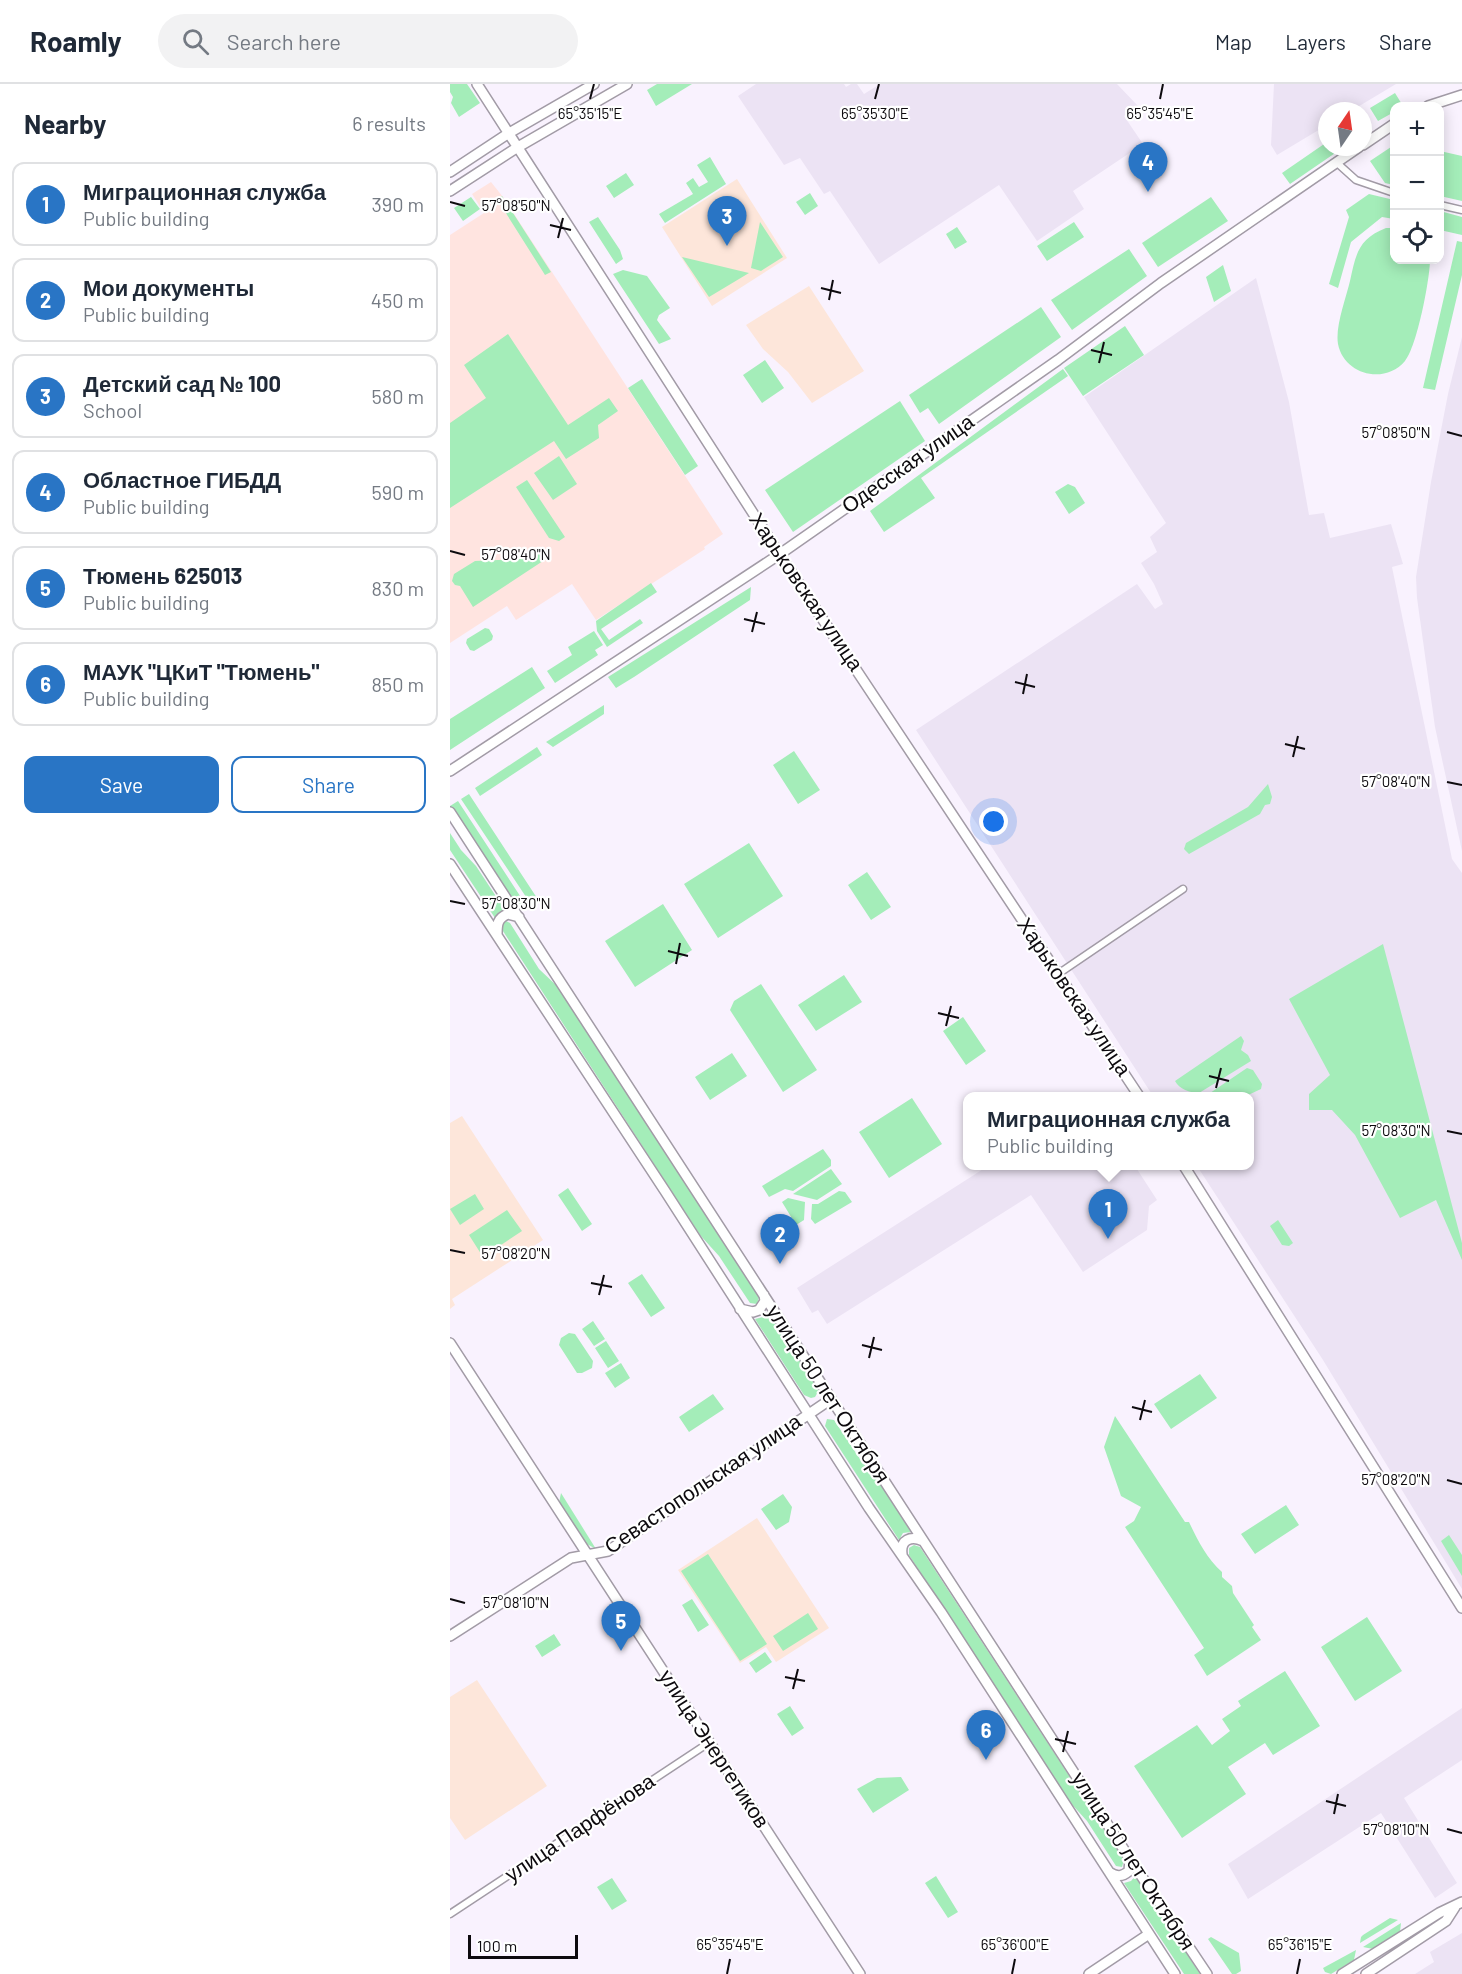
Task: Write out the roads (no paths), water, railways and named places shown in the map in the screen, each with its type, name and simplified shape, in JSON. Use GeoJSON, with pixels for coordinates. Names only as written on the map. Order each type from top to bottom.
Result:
{"type":"FeatureCollection","features":[{"type":"Feature","properties":{"kind":"street","name":"Харьковская улица"},"geometry":{"type":"LineString","coordinates":[[477,84],[780,554],[1136,1092]]}},
{"type":"Feature","properties":{"kind":"street"},"geometry":{"type":"LineString","coordinates":[[450,172],[509,133],[594,84]]}},
{"type":"Feature","properties":{"kind":"street"},"geometry":{"type":"LineString","coordinates":[[450,191],[518,147],[627,84]]}},
{"type":"Feature","properties":{"kind":"street"},"geometry":{"type":"LineString","coordinates":[[1440,102],[1462,95]]}},
{"type":"Feature","properties":{"kind":"street","name":"Одесская улица"},"geometry":{"type":"LineString","coordinates":[[1372,139],[1390,127]]}},
{"type":"Feature","properties":{"kind":"street","name":"Одесская улица"},"geometry":{"type":"LineString","coordinates":[[450,771],[780,554],[1058,360],[1161,283],[1345,156]]}},
{"type":"Feature","properties":{"kind":"street"},"geometry":{"type":"LineString","coordinates":[[1336,162],[1356,180],[1390,191]]}},
{"type":"Feature","properties":{"kind":"street"},"geometry":{"type":"LineString","coordinates":[[1444,206],[1462,210]]}},
{"type":"Feature","properties":{"kind":"street","name":"улица 50 лет Октября"},"geometry":{"type":"LineString","coordinates":[[450,812],[1207,1974]]}},
{"type":"Feature","properties":{"kind":"street","name":"улица 50 лет Октября"},"geometry":{"type":"LineString","coordinates":[[450,864],[869,1508],[941,1612],[1175,1974]]}},
{"type":"Feature","properties":{"kind":"street"},"geometry":{"type":"LineString","coordinates":[[1058,974],[1183,889]]}},
{"type":"Feature","properties":{"kind":"street"},"geometry":{"type":"LineString","coordinates":[[497,935],[498,920],[502,916],[508,914],[519,917]]}},
{"type":"Feature","properties":{"kind":"street"},"geometry":{"type":"LineString","coordinates":[[1187,1170],[1462,1608]]}},
{"type":"Feature","properties":{"kind":"street"},"geometry":{"type":"LineString","coordinates":[[740,1309],[753,1312],[759,1310],[763,1306],[764,1295]]}},
{"type":"Feature","properties":{"kind":"street","name":"улица Энергетиков"},"geometry":{"type":"LineString","coordinates":[[450,1343],[860,1974]]}},
{"type":"Feature","properties":{"kind":"street","name":"Севастопольская улица"},"geometry":{"type":"LineString","coordinates":[[450,1636],[571,1558],[609,1551],[831,1399]]}},
{"type":"Feature","properties":{"kind":"street"},"geometry":{"type":"LineString","coordinates":[[902,1554],[903,1544],[907,1540],[912,1538],[923,1541]]}},
{"type":"Feature","properties":{"kind":"street","name":"улица Парфёнова"},"geometry":{"type":"LineString","coordinates":[[450,1914],[710,1742]]}},
{"type":"Feature","properties":{"kind":"street"},"geometry":{"type":"LineString","coordinates":[[1109,1872],[1119,1876],[1125,1875],[1131,1865],[1130,1859]]}},
{"type":"Feature","properties":{"kind":"street"},"geometry":{"type":"LineString","coordinates":[[1342,1974],[1439,1913],[1458,1904]]}},
{"type":"Feature","properties":{"kind":"street"},"geometry":{"type":"LineString","coordinates":[[1366,1974],[1446,1921],[1458,1904]]}},
{"type":"Feature","properties":{"kind":"street"},"geometry":{"type":"LineString","coordinates":[[1089,1974],[1149,1934]]}},
{"type":"Feature","properties":{"kind":"place","name":"Областное ГИБДД"},"geometry":{"type":"Point","coordinates":[1148,192]}},
{"type":"Feature","properties":{"kind":"place","name":"Детский сад № 100"},"geometry":{"type":"Point","coordinates":[727,246]}},
{"type":"Feature","properties":{"kind":"place","name":"Миграционная служба"},"geometry":{"type":"Point","coordinates":[1108,1239]}},
{"type":"Feature","properties":{"kind":"place","name":"Мои документы"},"geometry":{"type":"Point","coordinates":[780,1264]}},
{"type":"Feature","properties":{"kind":"place","name":"Тюмень 625013"},"geometry":{"type":"Point","coordinates":[621,1651]}},
{"type":"Feature","properties":{"kind":"place","name":"МАУК \"ЦКиТ \"Тюмень\""},"geometry":{"type":"Point","coordinates":[986,1760]}}]}
